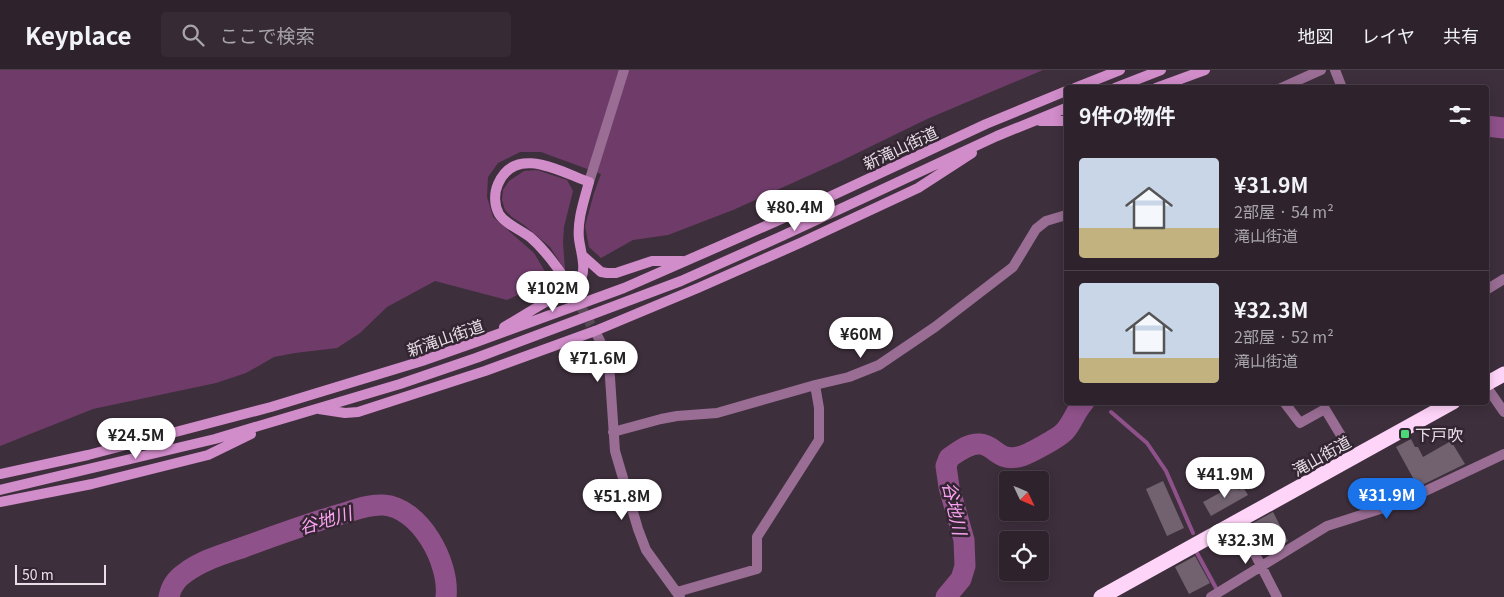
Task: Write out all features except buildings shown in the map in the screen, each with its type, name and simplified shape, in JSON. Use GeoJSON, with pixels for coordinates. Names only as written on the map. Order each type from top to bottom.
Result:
{"type":"FeatureCollection","features":[{"type":"Feature","properties":{"kind":"highway"},"geometry":{"type":"LineString","coordinates":[[1489,383],[1504,374]]}},
{"type":"Feature","properties":{"kind":"highway","name":"滝山街道"},"geometry":{"type":"LineString","coordinates":[[1101,597],[1448,405]]}},
{"type":"Feature","properties":{"kind":"main road"},"geometry":{"type":"LineString","coordinates":[[1082,85],[1120,70]]}},
{"type":"Feature","properties":{"kind":"main road"},"geometry":{"type":"LineString","coordinates":[[1124,85],[1161,70]]}},
{"type":"Feature","properties":{"kind":"main road"},"geometry":{"type":"LineString","coordinates":[[1164,85],[1204,70]]}},
{"type":"Feature","properties":{"kind":"main road","name":"新滝山街道"},"geometry":{"type":"LineString","coordinates":[[4,473],[98,452],[262,410],[480,341],[624,288],[786,217],[986,124],[1064,92]]}},
{"type":"Feature","properties":{"kind":"main road","name":"新滝山街道"},"geometry":{"type":"LineString","coordinates":[[0,490],[215,439],[400,384],[476,358],[681,281],[997,136],[1064,109]]}},
{"type":"Feature","properties":{"kind":"main road"},"geometry":{"type":"LineString","coordinates":[[1034,121],[1064,121]]}},
{"type":"Feature","properties":{"kind":"main road"},"geometry":{"type":"LineString","coordinates":[[315,409],[345,413],[358,412],[485,371],[593,328],[775,254],[918,188],[997,136]]}},
{"type":"Feature","properties":{"kind":"main road"},"geometry":{"type":"LineString","coordinates":[[480,341],[552,299],[568,293],[581,280],[583,256],[579,240],[579,221],[589,182],[543,165],[530,162],[518,164],[507,170],[496,190],[496,203],[499,214],[543,249],[566,282]]}},
{"type":"Feature","properties":{"kind":"main road"},"geometry":{"type":"LineString","coordinates":[[583,256],[601,272],[607,273],[616,273],[652,261],[685,261]]}},
{"type":"Feature","properties":{"kind":"main road"},"geometry":{"type":"LineString","coordinates":[[0,502],[92,484],[208,455],[274,422]]}},
{"type":"Feature","properties":{"kind":"street"},"geometry":{"type":"LineString","coordinates":[[589,182],[624,70]]}},
{"type":"Feature","properties":{"kind":"street"},"geometry":{"type":"LineString","coordinates":[[1288,85],[1321,70]]}},
{"type":"Feature","properties":{"kind":"street"},"geometry":{"type":"LineString","coordinates":[[1335,70],[1341,85]]}},
{"type":"Feature","properties":{"kind":"street"},"geometry":{"type":"LineString","coordinates":[[613,432],[669,417],[717,414],[814,385],[849,377],[879,365],[935,327],[1013,267],[1036,230],[1046,221],[1064,216]]}},
{"type":"Feature","properties":{"kind":"street"},"geometry":{"type":"LineString","coordinates":[[1489,288],[1504,279]]}},
{"type":"Feature","properties":{"kind":"street"},"geometry":{"type":"LineString","coordinates":[[593,328],[604,348],[609,363],[615,451],[640,536],[646,550],[679,594],[757,569],[757,537],[819,440],[819,408],[814,385]]}},
{"type":"Feature","properties":{"kind":"street"},"geometry":{"type":"LineString","coordinates":[[1489,390],[1504,412]]}},
{"type":"Feature","properties":{"kind":"street"},"geometry":{"type":"LineString","coordinates":[[1286,405],[1300,423],[1325,408],[1354,457]]}},
{"type":"Feature","properties":{"kind":"street"},"geometry":{"type":"LineString","coordinates":[[1211,597],[1328,526],[1402,502],[1504,454]]}},
{"type":"Feature","properties":{"kind":"street"},"geometry":{"type":"LineString","coordinates":[[1238,521],[1278,597]]}},
{"type":"Feature","properties":{"kind":"shaded area"},"geometry":{"type":"Polygon","coordinates":[[[0,70],[1043,70],[927,119],[841,161],[733,210],[668,235],[633,240],[601,258],[589,247],[585,226],[601,174],[541,152],[520,152],[498,163],[488,177],[487,197],[493,217],[534,253],[550,280],[507,300],[435,281],[387,307],[360,333],[337,348],[274,357],[246,373],[216,383],[93,409],[0,446],[0,70]]]}},
{"type":"Feature","properties":{"kind":"shaded area"},"geometry":{"type":"Polygon","coordinates":[[[537,170],[567,180],[573,191],[564,227],[565,270],[550,247],[505,210],[502,200],[503,190],[509,181],[524,171],[537,170]]]}},
{"type":"Feature","properties":{"kind":"waterway","name":"谷地川"},"geometry":{"type":"LineString","coordinates":[[1489,126],[1504,128]]}},
{"type":"Feature","properties":{"kind":"waterway","name":"谷地川"},"geometry":{"type":"LineString","coordinates":[[946,597],[961,579],[965,566],[964,540],[949,487],[946,466],[949,458],[963,448],[976,444],[985,445],[1005,457],[1022,456],[1062,434],[1082,405]]}},
{"type":"Feature","properties":{"kind":"waterway"},"geometry":{"type":"LineString","coordinates":[[1111,412],[1147,443],[1166,471],[1193,533]]}},
{"type":"Feature","properties":{"kind":"waterway","name":"谷地川"},"geometry":{"type":"LineString","coordinates":[[169,597],[174,583],[179,578],[192,568],[206,561],[323,519],[377,505],[396,508],[409,515],[430,539],[438,553],[443,569],[446,597]]}},
{"type":"Feature","properties":{"kind":"waterway"},"geometry":{"type":"LineString","coordinates":[[1197,553],[1216,588]]}},
{"type":"Feature","properties":{"kind":"tunnel"},"geometry":{"type":"LineString","coordinates":[[567,282],[591,325]]}},
{"type":"Feature","properties":{"kind":"place","name":"下戸吹"},"geometry":{"type":"Point","coordinates":[1405,434]}}]}
